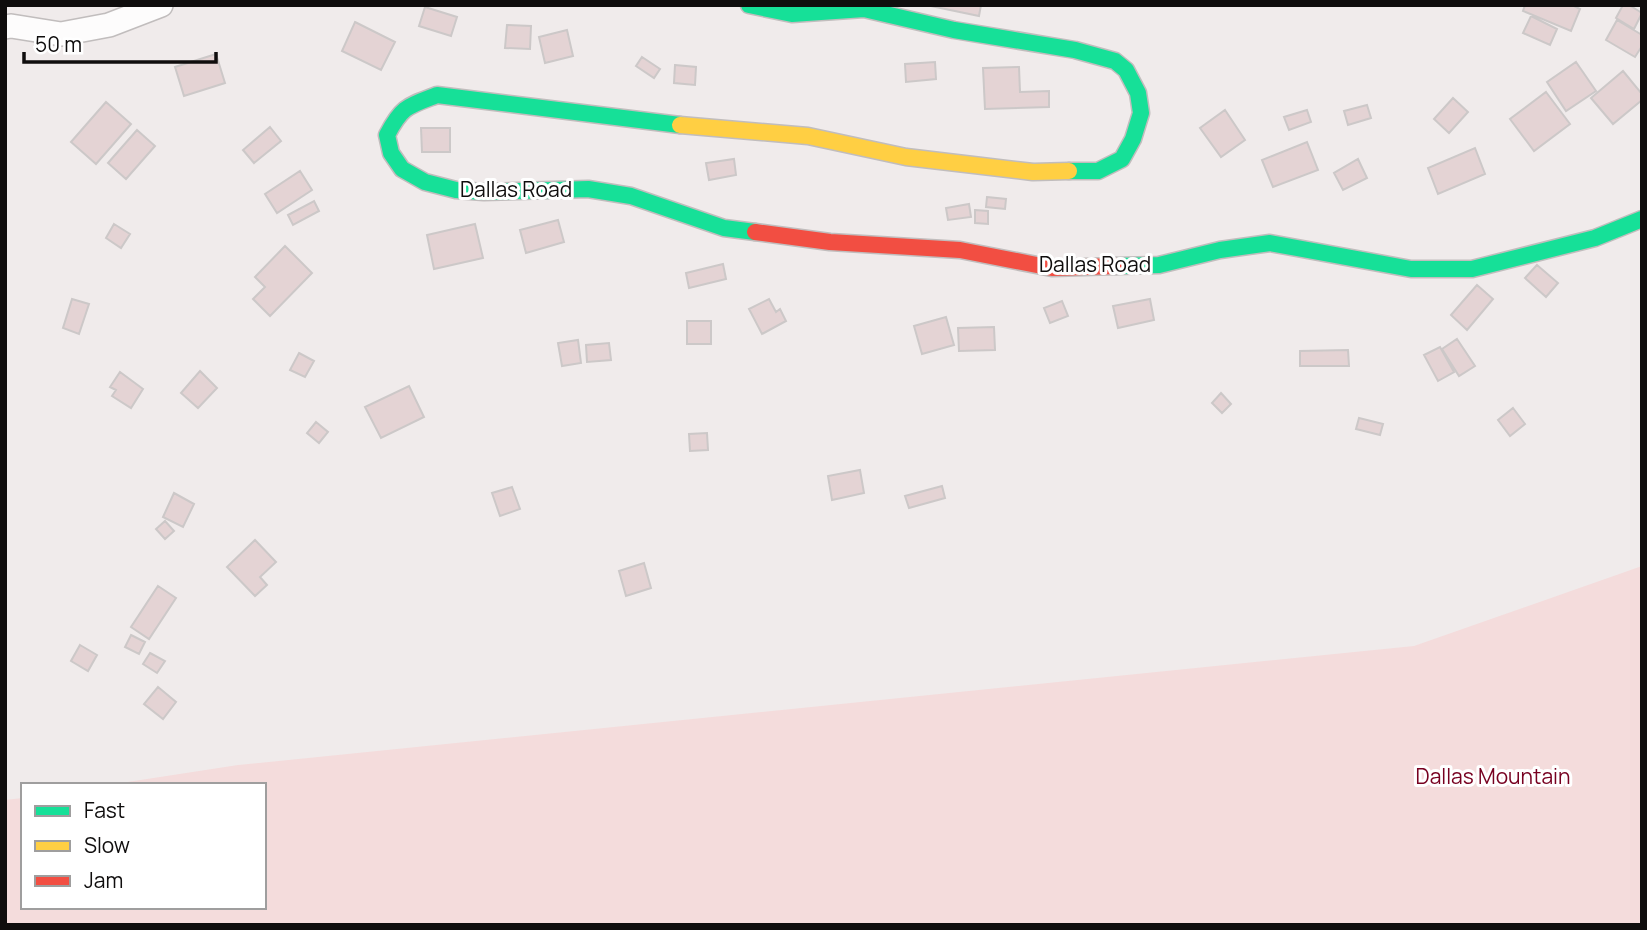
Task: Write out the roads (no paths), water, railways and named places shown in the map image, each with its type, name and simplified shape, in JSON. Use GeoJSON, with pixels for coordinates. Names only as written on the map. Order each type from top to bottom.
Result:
{"type":"FeatureCollection","features":[{"type":"Feature","properties":{"kind":"street"},"geometry":{"type":"LineString","coordinates":[[5,27],[61,34],[109,25],[161,5]]}},
{"type":"Feature","properties":{"kind":"street","name":"Dallas Road"},"geometry":{"type":"LineString","coordinates":[[749,5],[792,14],[864,9],[954,30],[1075,50],[1115,61],[1126,70],[1139,93],[1141,113],[1133,139],[1122,159],[1098,171],[1033,172],[906,157],[808,136],[653,123],[437,95],[407,106],[396,118],[387,135],[391,153],[402,169],[425,182],[456,190],[484,192],[588,189],[631,196],[724,228],[830,242],[960,250],[1052,268],[1159,265],[1220,250],[1270,243],[1411,269],[1472,269],[1595,238],[1642,219]]}},
{"type":"Feature","properties":{"kind":"park label","name":"Dallas Mountain"},"geometry":{"type":"Point","coordinates":[1493,776]}}]}
